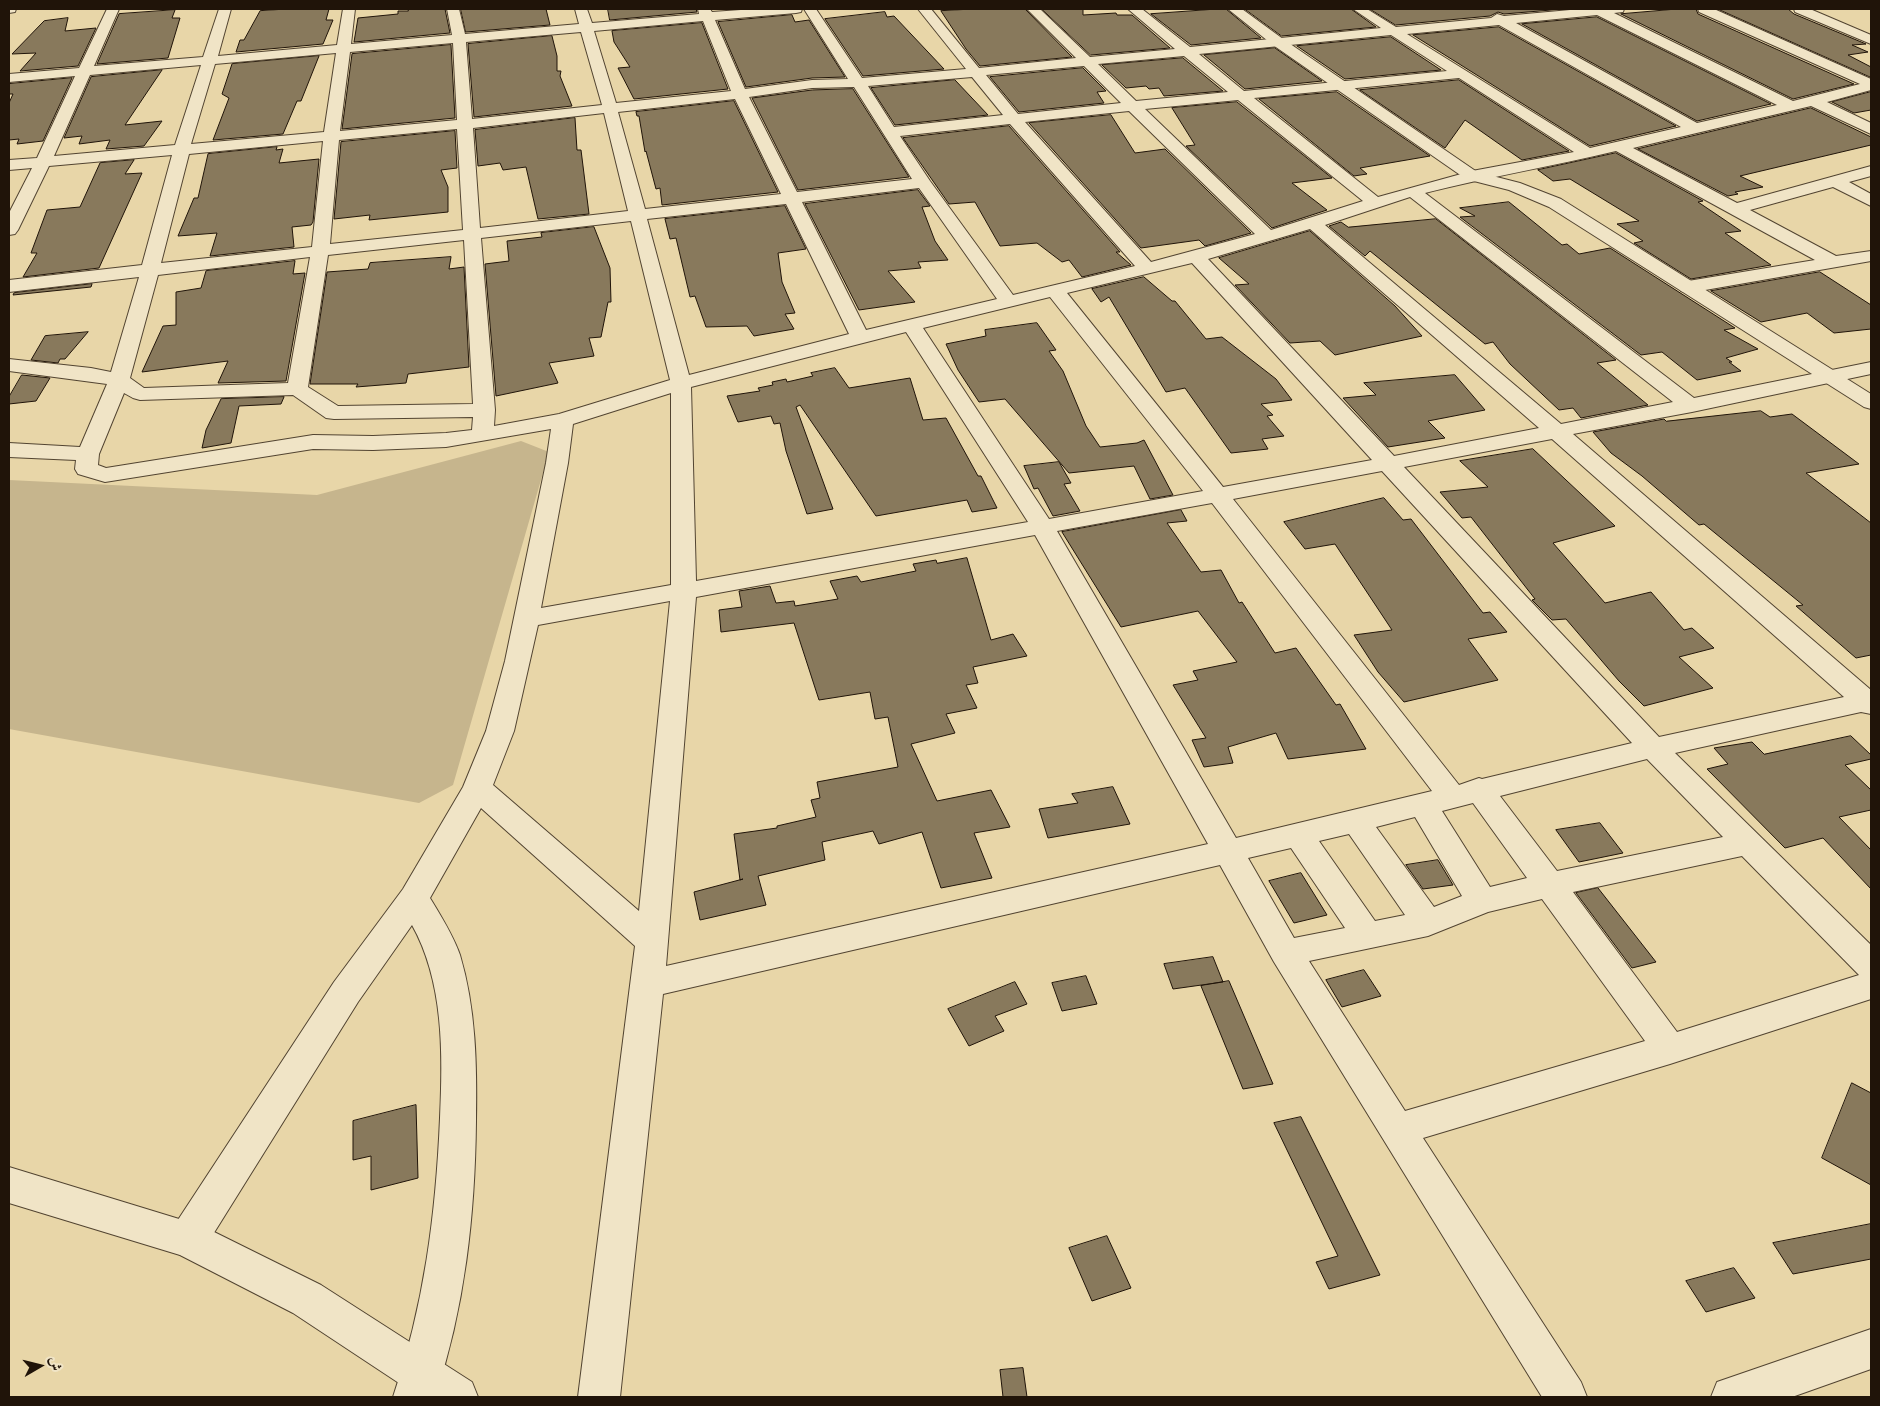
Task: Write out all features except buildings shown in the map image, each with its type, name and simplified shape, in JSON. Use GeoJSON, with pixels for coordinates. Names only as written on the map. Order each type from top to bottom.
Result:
{"type":"FeatureCollection","features":[{"type":"Feature","properties":{"kind":"street"},"geometry":{"type":"LineString","coordinates":[[9,230],[43,162],[113,9]]}},
{"type":"Feature","properties":{"kind":"street"},"geometry":{"type":"LineString","coordinates":[[225,9],[182,149],[151,269],[119,380],[88,454],[86,469],[106,475],[313,442],[382,443],[446,440],[563,420],[681,383],[860,337],[1196,256],[1313,223],[1412,191],[1472,176],[1587,153],[1792,106],[1871,85]]}},
{"type":"Feature","properties":{"kind":"street"},"geometry":{"type":"LineString","coordinates":[[296,389],[320,251],[331,137],[348,9]]}},
{"type":"Feature","properties":{"kind":"street"},"geometry":{"type":"LineString","coordinates":[[453,9],[459,38],[473,234],[484,410],[483,435]]}},
{"type":"Feature","properties":{"kind":"street"},"geometry":{"type":"LineString","coordinates":[[9,78],[459,38],[584,18],[796,9]]}},
{"type":"Feature","properties":{"kind":"street"},"geometry":{"type":"LineString","coordinates":[[810,9],[924,184],[1008,301]]}},
{"type":"Feature","properties":{"kind":"street"},"geometry":{"type":"LineString","coordinates":[[924,9],[978,72],[1014,119],[1147,269]]}},
{"type":"Feature","properties":{"kind":"street"},"geometry":{"type":"LineString","coordinates":[[1033,9],[1267,236]]}},
{"type":"Feature","properties":{"kind":"street"},"geometry":{"type":"LineString","coordinates":[[1134,9],[1375,203]]}},
{"type":"Feature","properties":{"kind":"street"},"geometry":{"type":"LineString","coordinates":[[1234,9],[1278,42],[1472,176],[1518,187],[1555,203],[1871,403]]}},
{"type":"Feature","properties":{"kind":"street"},"geometry":{"type":"LineString","coordinates":[[1359,9],[1459,74],[1587,153]]}},
{"type":"Feature","properties":{"kind":"street"},"geometry":{"type":"LineString","coordinates":[[1481,9],[1694,128]]}},
{"type":"Feature","properties":{"kind":"street"},"geometry":{"type":"LineString","coordinates":[[9,165],[331,137],[740,94],[812,84],[858,83],[978,72],[1618,9]]}},
{"type":"Feature","properties":{"kind":"street"},"geometry":{"type":"LineString","coordinates":[[1704,9],[1871,85]]}},
{"type":"Feature","properties":{"kind":"street"},"geometry":{"type":"LineString","coordinates":[[1800,9],[1871,40]]}},
{"type":"Feature","properties":{"kind":"street"},"geometry":{"type":"LineString","coordinates":[[1597,10],[1792,106]]}},
{"type":"Feature","properties":{"kind":"street"},"geometry":{"type":"LineString","coordinates":[[706,13],[740,94],[860,337]]}},
{"type":"Feature","properties":{"kind":"street"},"geometry":{"type":"LineString","coordinates":[[584,18],[639,215],[681,383],[684,591],[648,984],[599,1397]]}},
{"type":"Feature","properties":{"kind":"street"},"geometry":{"type":"LineString","coordinates":[[891,132],[1459,74]]}},
{"type":"Feature","properties":{"kind":"street"},"geometry":{"type":"LineString","coordinates":[[1813,101],[1871,129]]}},
{"type":"Feature","properties":{"kind":"street"},"geometry":{"type":"LineString","coordinates":[[1618,146],[1833,262]]}},
{"type":"Feature","properties":{"kind":"street"},"geometry":{"type":"LineString","coordinates":[[1735,209],[1871,171]]}},
{"type":"Feature","properties":{"kind":"street"},"geometry":{"type":"LineString","coordinates":[[1834,181],[1871,201]]}},
{"type":"Feature","properties":{"kind":"street"},"geometry":{"type":"LineString","coordinates":[[9,286],[924,184]]}},
{"type":"Feature","properties":{"kind":"street"},"geometry":{"type":"LineString","coordinates":[[1412,191],[1692,406]]}},
{"type":"Feature","properties":{"kind":"street"},"geometry":{"type":"LineString","coordinates":[[1313,223],[1870,702]]}},
{"type":"Feature","properties":{"kind":"street"},"geometry":{"type":"LineString","coordinates":[[1196,256],[1653,748],[1871,966]]}},
{"type":"Feature","properties":{"kind":"street"},"geometry":{"type":"LineString","coordinates":[[1688,287],[1871,256]]}},
{"type":"Feature","properties":{"kind":"street"},"geometry":{"type":"LineString","coordinates":[[1054,290],[1217,494],[1466,792],[1550,885],[1670,1049]]}},
{"type":"Feature","properties":{"kind":"street"},"geometry":{"type":"LineString","coordinates":[[911,325],[1042,526],[1286,953],[1399,1129],[1566,1397]]}},
{"type":"Feature","properties":{"kind":"street"},"geometry":{"type":"LineString","coordinates":[[9,365],[70,370],[119,380],[140,394],[296,389],[334,412],[484,410]]}},
{"type":"Feature","properties":{"kind":"street"},"geometry":{"type":"LineString","coordinates":[[526,619],[1557,432],[1871,368]]}},
{"type":"Feature","properties":{"kind":"street"},"geometry":{"type":"LineString","coordinates":[[188,1238],[346,992],[414,898],[477,788],[500,731],[518,661],[557,463],[563,420]]}},
{"type":"Feature","properties":{"kind":"street"},"geometry":{"type":"LineString","coordinates":[[9,450],[88,454]]}},
{"type":"Feature","properties":{"kind":"street"},"geometry":{"type":"LineString","coordinates":[[648,984],[1298,834],[1653,748],[1870,702]]}},
{"type":"Feature","properties":{"kind":"street"},"geometry":{"type":"LineString","coordinates":[[477,788],[652,940]]}},
{"type":"Feature","properties":{"kind":"street"},"geometry":{"type":"LineString","coordinates":[[1422,804],[1482,902]]}},
{"type":"Feature","properties":{"kind":"street"},"geometry":{"type":"LineString","coordinates":[[1355,820],[1428,923]]}},
{"type":"Feature","properties":{"kind":"street"},"geometry":{"type":"LineString","coordinates":[[1298,834],[1368,936]]}},
{"type":"Feature","properties":{"kind":"street"},"geometry":{"type":"LineString","coordinates":[[1286,953],[1428,923],[1482,902],[1550,885],[1749,844]]}},
{"type":"Feature","properties":{"kind":"street"},"geometry":{"type":"LineString","coordinates":[[414,898],[442,954],[457,1019],[460,1084],[457,1170],[443,1289],[418,1386]]}},
{"type":"Feature","properties":{"kind":"street"},"geometry":{"type":"LineString","coordinates":[[1399,1129],[1670,1049],[1871,985]]}},
{"type":"Feature","properties":{"kind":"street"},"geometry":{"type":"LineString","coordinates":[[9,1185],[188,1238],[307,1299],[418,1386],[457,1397]]}},
{"type":"Feature","properties":{"kind":"street"},"geometry":{"type":"LineString","coordinates":[[1732,1397],[1871,1349]]}},
{"type":"Feature","properties":{"kind":"shaded area"},"geometry":{"type":"Polygon","coordinates":[[[521,441],[549,452],[453,785],[419,803],[9,729],[9,480],[317,495],[521,441]]]}}]}
